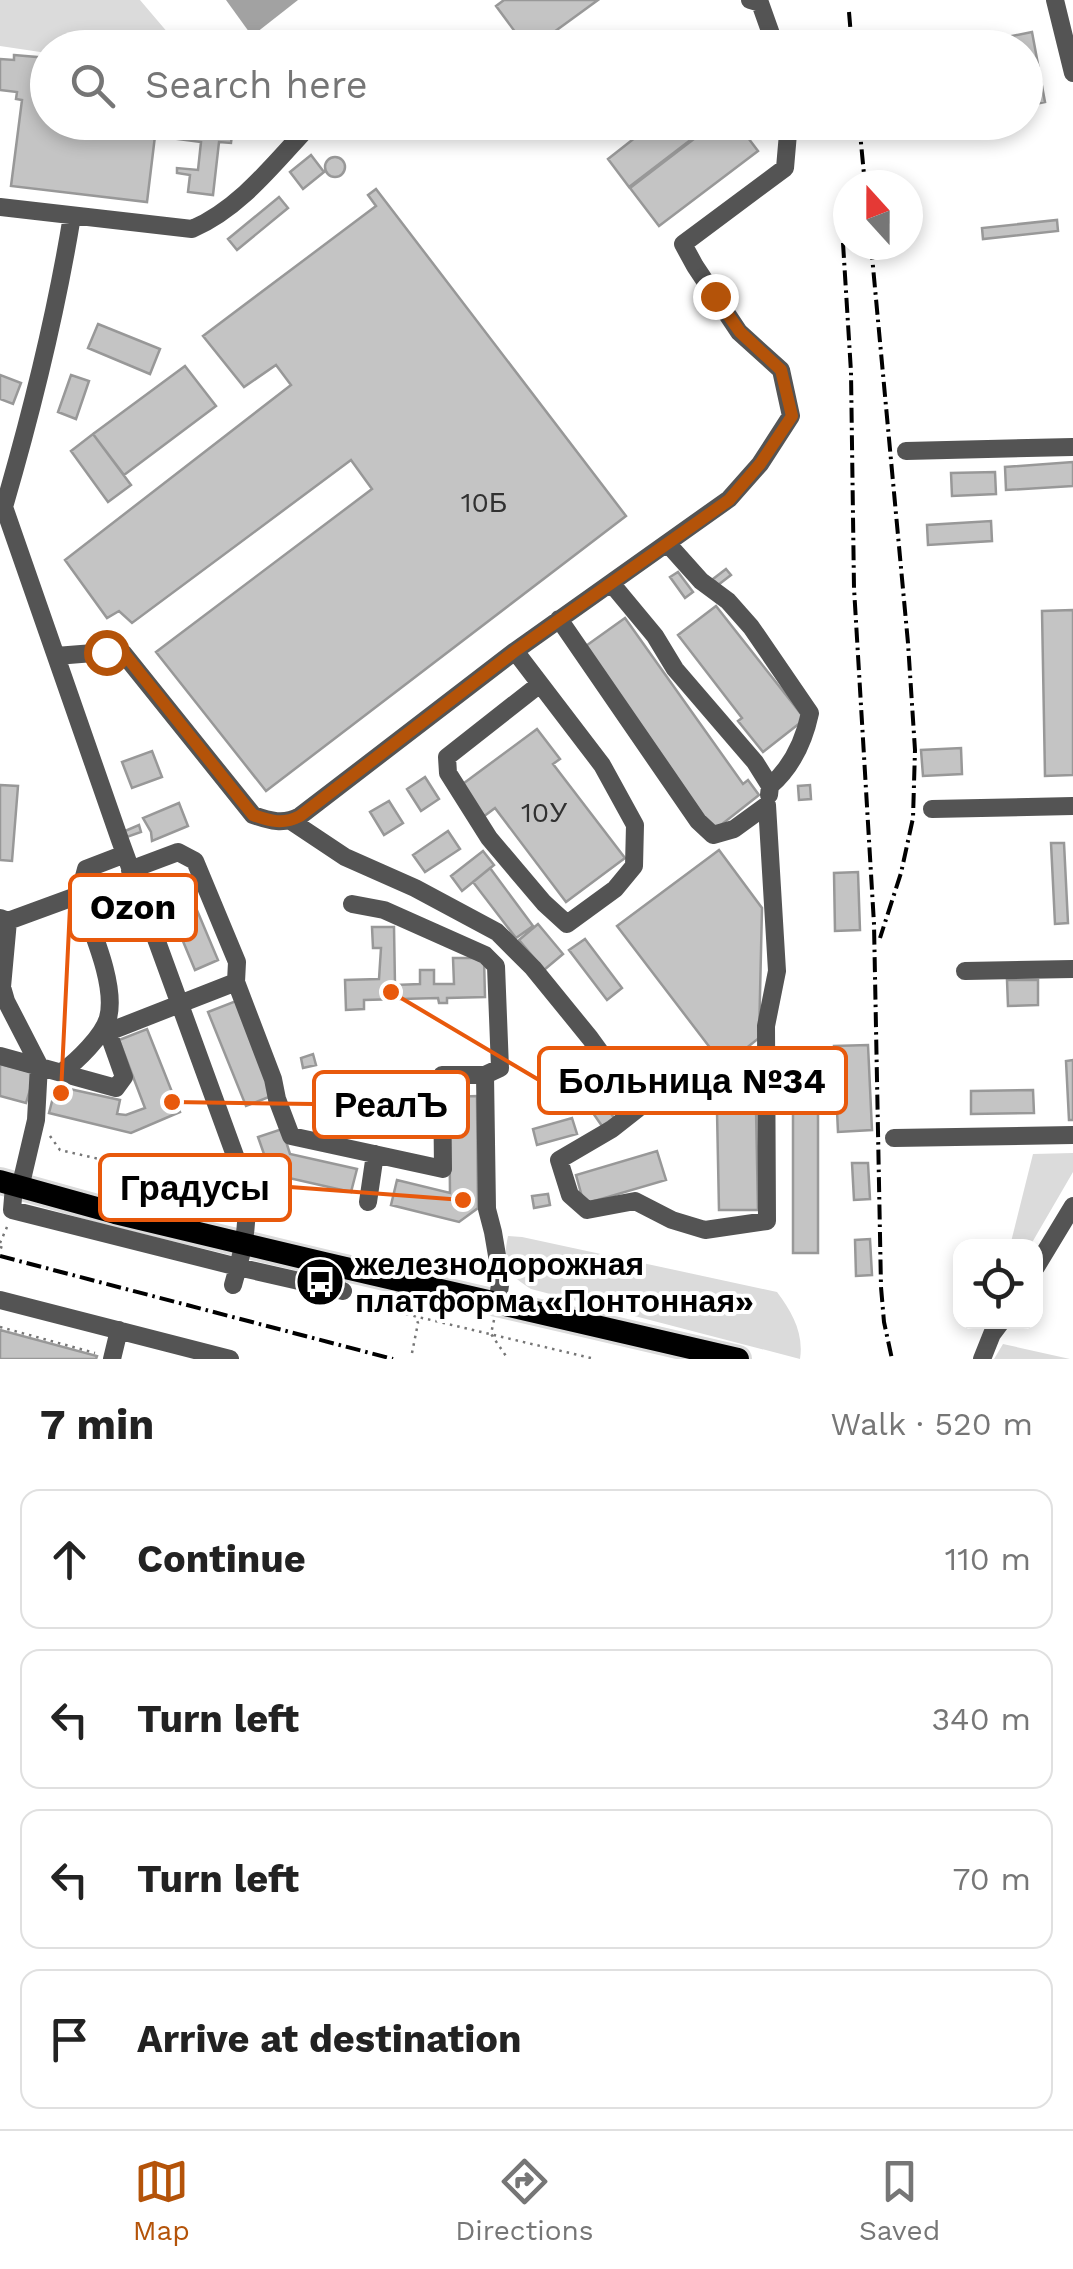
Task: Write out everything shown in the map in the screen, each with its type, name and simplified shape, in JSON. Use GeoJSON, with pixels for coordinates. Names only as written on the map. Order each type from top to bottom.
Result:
{"type":"FeatureCollection","features":[{"type":"Feature","properties":{"kind":"main road"},"geometry":{"type":"LineString","coordinates":[[12,1185],[238,1265],[497,1304],[738,1359]]}},
{"type":"Feature","properties":{"kind":"street"},"geometry":{"type":"LineString","coordinates":[[750,0],[760,3],[770,30]]}},
{"type":"Feature","properties":{"kind":"street"},"geometry":{"type":"LineString","coordinates":[[1055,0],[1073,73]]}},
{"type":"Feature","properties":{"kind":"street"},"geometry":{"type":"LineString","coordinates":[[0,206],[192,228],[212,220],[248,192],[296,140]]}},
{"type":"Feature","properties":{"kind":"street"},"geometry":{"type":"LineString","coordinates":[[56,656],[123,652],[253,815],[273,822],[290,821],[515,651],[729,500],[760,464],[792,416],[781,370],[740,332],[683,244],[785,168],[787,140]]}},
{"type":"Feature","properties":{"kind":"street"},"geometry":{"type":"LineString","coordinates":[[72,216],[27,426],[2,507],[247,1192],[238,1265]]}},
{"type":"Feature","properties":{"kind":"street"},"geometry":{"type":"LineString","coordinates":[[906,452],[1073,447]]}},
{"type":"Feature","properties":{"kind":"street"},"geometry":{"type":"LineString","coordinates":[[559,619],[698,821],[712,835],[734,829],[768,796],[796,755],[810,713],[750,627],[728,601],[700,582],[667,543]]}},
{"type":"Feature","properties":{"kind":"street"},"geometry":{"type":"LineString","coordinates":[[611,583],[655,636],[675,669],[755,762],[768,796],[776,971],[766,1026],[767,1220],[705,1230],[672,1220],[635,1201],[587,1210],[570,1194],[559,1160],[612,1129],[640,1107],[705,1086],[766,1090]]}},
{"type":"Feature","properties":{"kind":"street"},"geometry":{"type":"LineString","coordinates":[[515,651],[540,684],[602,766],[635,825],[634,866],[615,889],[566,924],[489,838],[448,772],[447,757],[540,684]]}},
{"type":"Feature","properties":{"kind":"street"},"geometry":{"type":"LineString","coordinates":[[932,809],[1073,806]]}},
{"type":"Feature","properties":{"kind":"street"},"geometry":{"type":"LineString","coordinates":[[290,821],[344,856],[497,932],[533,968],[640,1107]]}},
{"type":"Feature","properties":{"kind":"street"},"geometry":{"type":"LineString","coordinates":[[0,1056],[116,1088],[124,1076],[108,1025],[107,973],[79,895],[86,869],[125,855],[178,852],[195,860],[236,962],[236,982],[292,1136],[442,1169],[442,1076],[485,1075],[500,1068],[496,966],[485,954],[384,910],[352,904]]}},
{"type":"Feature","properties":{"kind":"street"},"geometry":{"type":"LineString","coordinates":[[79,895],[4,920],[2,987],[39,1066],[36,1120],[12,1185],[12,1210],[343,1291]]}},
{"type":"Feature","properties":{"kind":"street"},"geometry":{"type":"LineString","coordinates":[[965,971],[1073,969]]}},
{"type":"Feature","properties":{"kind":"street"},"geometry":{"type":"LineString","coordinates":[[62,1072],[108,1025],[180,1004],[236,982]]}},
{"type":"Feature","properties":{"kind":"street"},"geometry":{"type":"LineString","coordinates":[[485,1075],[487,1209],[501,1279],[497,1304]]}},
{"type":"Feature","properties":{"kind":"street"},"geometry":{"type":"LineString","coordinates":[[894,1138],[1073,1135]]}},
{"type":"Feature","properties":{"kind":"street"},"geometry":{"type":"LineString","coordinates":[[368,1202],[375,1154]]}},
{"type":"Feature","properties":{"kind":"street"},"geometry":{"type":"LineString","coordinates":[[1043,1255],[1073,1206]]}},
{"type":"Feature","properties":{"kind":"street"},"geometry":{"type":"LineString","coordinates":[[0,1300],[119,1330],[195,1355],[230,1359]]}},
{"type":"Feature","properties":{"kind":"street"},"geometry":{"type":"LineString","coordinates":[[982,1359],[996,1329]]}},
{"type":"Feature","properties":{"kind":"street"},"geometry":{"type":"LineString","coordinates":[[112,1358],[119,1330]]}},
{"type":"Feature","properties":{"kind":"path"},"geometry":{"type":"LineString","coordinates":[[50,1136],[60,1150],[247,1192]]}},
{"type":"Feature","properties":{"kind":"path"},"geometry":{"type":"LineString","coordinates":[[6,1249],[0,1246],[12,1210]]}},
{"type":"Feature","properties":{"kind":"path"},"geometry":{"type":"LineString","coordinates":[[343,1291],[351,1301],[596,1359]]}},
{"type":"Feature","properties":{"kind":"path"},"geometry":{"type":"LineString","coordinates":[[497,1304],[491,1334],[508,1359]]}},
{"type":"Feature","properties":{"kind":"path"},"geometry":{"type":"LineString","coordinates":[[412,1352],[418,1322],[415,1316]]}},
{"type":"Feature","properties":{"kind":"path"},"geometry":{"type":"LineString","coordinates":[[0,1327],[112,1358]]}},
{"type":"Feature","properties":{"kind":"shaded area"},"geometry":{"type":"Polygon","coordinates":[[[0,0],[140,0],[166,30],[30,30],[30,50],[0,46],[0,0]]]}},
{"type":"Feature","properties":{"kind":"shaded area"},"geometry":{"type":"Polygon","coordinates":[[[226,0],[298,0],[260,30],[248,30],[226,0]]]}},
{"type":"Feature","properties":{"kind":"shaded area"},"geometry":{"type":"Polygon","coordinates":[[[1073,1153],[1073,1172],[1034,1239],[1012,1239],[1033,1154],[1073,1153]]]}},
{"type":"Feature","properties":{"kind":"shaded area"},"geometry":{"type":"Polygon","coordinates":[[[508,1236],[777,1292],[796,1323],[800,1359],[531,1289],[508,1268],[508,1236]]]}},
{"type":"Feature","properties":{"kind":"shaded area"},"geometry":{"type":"Polygon","coordinates":[[[1003,1344],[1070,1359],[994,1359],[1003,1344]]]}},
{"type":"Feature","properties":{"kind":"building"},"geometry":{"type":"Polygon","coordinates":[[[504,0],[598,0],[557,30],[514,30],[496,6],[504,0]]]}},
{"type":"Feature","properties":{"kind":"building"},"geometry":{"type":"Polygon","coordinates":[[[14,55],[30,56],[30,140],[155,140],[147,202],[11,186],[22,100],[16,99],[17,92],[0,90],[0,59],[14,60],[14,55]]]}},
{"type":"Feature","properties":{"kind":"building"},"geometry":{"type":"Polygon","coordinates":[[[186,140],[231,140],[219,142],[213,195],[188,192],[190,175],[177,173],[177,168],[198,170],[201,142],[186,140]]]}},
{"type":"Feature","properties":{"kind":"building"},"geometry":{"type":"Polygon","coordinates":[[[632,140],[690,140],[629,187],[608,159],[632,140]]]}},
{"type":"Feature","properties":{"kind":"building"},"geometry":{"type":"Polygon","coordinates":[[[693,140],[750,140],[758,151],[659,226],[630,188],[693,140]]]}},
{"type":"Feature","properties":{"kind":"building"},"geometry":{"type":"Polygon","coordinates":[[[311,155],[324,172],[303,189],[290,172],[311,155]]]}},
{"type":"Feature","properties":{"kind":"building"},"geometry":{"type":"Polygon","coordinates":[[[335,157],[345,167],[335,177],[325,167],[335,157]]]}},
{"type":"Feature","properties":{"kind":"building"},"geometry":{"type":"Polygon","coordinates":[[[376,189],[626,516],[266,791],[156,652],[372,489],[351,460],[132,623],[119,611],[107,618],[65,560],[291,385],[276,365],[244,387],[203,336],[376,206],[368,195],[376,189]]]}},
{"type":"Feature","properties":{"kind":"building"},"geometry":{"type":"Polygon","coordinates":[[[279,197],[288,208],[237,250],[228,239],[279,197]]]}},
{"type":"Feature","properties":{"kind":"building"},"geometry":{"type":"Polygon","coordinates":[[[1057,220],[1058,231],[983,239],[982,228],[1057,220]]]}},
{"type":"Feature","properties":{"kind":"building"},"geometry":{"type":"Polygon","coordinates":[[[98,324],[160,349],[150,374],[88,348],[98,324]]]}},
{"type":"Feature","properties":{"kind":"building"},"geometry":{"type":"Polygon","coordinates":[[[185,366],[216,406],[124,475],[93,434],[185,366]]]}},
{"type":"Feature","properties":{"kind":"building"},"geometry":{"type":"Polygon","coordinates":[[[0,375],[21,383],[13,404],[0,399],[0,375]]]}},
{"type":"Feature","properties":{"kind":"building"},"geometry":{"type":"Polygon","coordinates":[[[71,375],[89,381],[76,419],[58,412],[71,375]]]}},
{"type":"Feature","properties":{"kind":"building"},"geometry":{"type":"Polygon","coordinates":[[[93,434],[131,485],[108,502],[71,451],[93,434]]]}},
{"type":"Feature","properties":{"kind":"building"},"geometry":{"type":"Polygon","coordinates":[[[1073,462],[1073,486],[1006,490],[1005,467],[1073,462]]]}},
{"type":"Feature","properties":{"kind":"building"},"geometry":{"type":"Polygon","coordinates":[[[995,472],[996,494],[952,496],[951,473],[995,472]]]}},
{"type":"Feature","properties":{"kind":"building"},"geometry":{"type":"Polygon","coordinates":[[[991,521],[992,541],[928,545],[927,525],[991,521]]]}},
{"type":"Feature","properties":{"kind":"building"},"geometry":{"type":"Polygon","coordinates":[[[726,569],[731,575],[718,585],[713,579],[726,569]]]}},
{"type":"Feature","properties":{"kind":"building"},"geometry":{"type":"Polygon","coordinates":[[[678,572],[693,592],[685,598],[670,577],[678,572]]]}},
{"type":"Feature","properties":{"kind":"building"},"geometry":{"type":"Polygon","coordinates":[[[716,606],[805,719],[763,752],[678,635],[716,606]]]}},
{"type":"Feature","properties":{"kind":"building"},"geometry":{"type":"Polygon","coordinates":[[[1073,610],[1073,775],[1045,776],[1042,611],[1073,610]]]}},
{"type":"Feature","properties":{"kind":"building"},"geometry":{"type":"Polygon","coordinates":[[[625,618],[743,784],[748,780],[759,795],[712,832],[583,648],[625,618]]]}},
{"type":"Feature","properties":{"kind":"building"},"geometry":{"type":"Polygon","coordinates":[[[537,729],[560,759],[553,764],[625,858],[566,902],[495,808],[483,817],[460,786],[537,729]]]}},
{"type":"Feature","properties":{"kind":"building"},"geometry":{"type":"Polygon","coordinates":[[[961,748],[962,774],[923,776],[921,750],[961,748]]]}},
{"type":"Feature","properties":{"kind":"building"},"geometry":{"type":"Polygon","coordinates":[[[152,751],[162,777],[132,788],[122,762],[152,751]]]}},
{"type":"Feature","properties":{"kind":"building"},"geometry":{"type":"Polygon","coordinates":[[[425,777],[439,799],[421,811],[407,789],[425,777]]]}},
{"type":"Feature","properties":{"kind":"building"},"geometry":{"type":"Polygon","coordinates":[[[0,785],[18,786],[12,861],[0,860],[0,785]]]}},
{"type":"Feature","properties":{"kind":"building"},"geometry":{"type":"Polygon","coordinates":[[[810,785],[811,799],[799,800],[798,786],[810,785]]]}},
{"type":"Feature","properties":{"kind":"building"},"geometry":{"type":"Polygon","coordinates":[[[389,801],[403,823],[384,835],[370,812],[389,801]]]}},
{"type":"Feature","properties":{"kind":"building"},"geometry":{"type":"Polygon","coordinates":[[[179,803],[188,826],[152,841],[143,818],[179,803]]]}},
{"type":"Feature","properties":{"kind":"building"},"geometry":{"type":"Polygon","coordinates":[[[139,825],[141,832],[127,837],[125,831],[139,825]]]}},
{"type":"Feature","properties":{"kind":"building"},"geometry":{"type":"Polygon","coordinates":[[[448,831],[460,849],[425,872],[413,855],[448,831]]]}},
{"type":"Feature","properties":{"kind":"building"},"geometry":{"type":"Polygon","coordinates":[[[1051,843],[1064,843],[1068,923],[1055,924],[1051,843]]]}},
{"type":"Feature","properties":{"kind":"building"},"geometry":{"type":"Polygon","coordinates":[[[719,850],[762,908],[759,1038],[724,1066],[617,926],[719,850]]]}},
{"type":"Feature","properties":{"kind":"building"},"geometry":{"type":"Polygon","coordinates":[[[483,851],[494,865],[462,891],[451,876],[483,851]]]}},
{"type":"Feature","properties":{"kind":"building"},"geometry":{"type":"Polygon","coordinates":[[[490,868],[533,926],[516,938],[473,882],[490,868]]]}},
{"type":"Feature","properties":{"kind":"building"},"geometry":{"type":"Polygon","coordinates":[[[858,872],[860,930],[835,931],[834,873],[858,872]]]}},
{"type":"Feature","properties":{"kind":"building"},"geometry":{"type":"Polygon","coordinates":[[[183,877],[218,960],[195,970],[160,886],[183,877]]]}},
{"type":"Feature","properties":{"kind":"building"},"geometry":{"type":"Polygon","coordinates":[[[538,924],[563,954],[544,970],[519,940],[538,924]]]}},
{"type":"Feature","properties":{"kind":"building"},"geometry":{"type":"Polygon","coordinates":[[[372,927],[394,927],[395,985],[420,984],[420,970],[434,970],[434,984],[454,984],[453,958],[484,958],[485,997],[447,998],[447,1003],[439,1003],[438,998],[364,1000],[364,1009],[346,1010],[345,980],[379,979],[381,948],[373,948],[372,927]]]}},
{"type":"Feature","properties":{"kind":"building"},"geometry":{"type":"Polygon","coordinates":[[[585,939],[622,988],[607,1000],[569,950],[585,939]]]}},
{"type":"Feature","properties":{"kind":"building"},"geometry":{"type":"Polygon","coordinates":[[[1007,980],[1038,980],[1038,1005],[1008,1006],[1007,980]]]}},
{"type":"Feature","properties":{"kind":"building"},"geometry":{"type":"Polygon","coordinates":[[[236,1001],[274,1095],[246,1106],[208,1012],[236,1001]]]}},
{"type":"Feature","properties":{"kind":"building"},"geometry":{"type":"Polygon","coordinates":[[[147,1029],[180,1112],[131,1133],[49,1113],[56,1086],[120,1100],[117,1114],[145,1108],[119,1040],[147,1029]]]}},
{"type":"Feature","properties":{"kind":"building"},"geometry":{"type":"Polygon","coordinates":[[[868,1045],[872,1130],[838,1132],[834,1046],[868,1045]]]}},
{"type":"Feature","properties":{"kind":"building"},"geometry":{"type":"Polygon","coordinates":[[[313,1054],[316,1065],[303,1068],[301,1058],[313,1054]]]}},
{"type":"Feature","properties":{"kind":"building"},"geometry":{"type":"Polygon","coordinates":[[[1073,1060],[1073,1120],[1069,1120],[1066,1061],[1073,1060]]]}},
{"type":"Feature","properties":{"kind":"building"},"geometry":{"type":"Polygon","coordinates":[[[0,1064],[35,1073],[26,1103],[0,1096],[0,1064]]]}},
{"type":"Feature","properties":{"kind":"building"},"geometry":{"type":"Polygon","coordinates":[[[793,1069],[818,1069],[818,1253],[793,1253],[793,1069]]]}},
{"type":"Feature","properties":{"kind":"building"},"geometry":{"type":"Polygon","coordinates":[[[1033,1090],[1034,1113],[971,1114],[971,1091],[1033,1090]]]}},
{"type":"Feature","properties":{"kind":"building"},"geometry":{"type":"Polygon","coordinates":[[[477,1096],[478,1208],[459,1222],[391,1205],[397,1180],[450,1193],[449,1097],[477,1096]]]}},
{"type":"Feature","properties":{"kind":"building"},"geometry":{"type":"Polygon","coordinates":[[[605,1105],[614,1118],[602,1126],[593,1113],[605,1105]]]}},
{"type":"Feature","properties":{"kind":"building"},"geometry":{"type":"Polygon","coordinates":[[[756,1110],[758,1210],[719,1210],[717,1111],[756,1110]]]}},
{"type":"Feature","properties":{"kind":"building"},"geometry":{"type":"Polygon","coordinates":[[[572,1118],[577,1134],[537,1145],[533,1129],[572,1118]]]}},
{"type":"Feature","properties":{"kind":"building"},"geometry":{"type":"Polygon","coordinates":[[[282,1129],[290,1154],[357,1169],[351,1192],[271,1174],[258,1137],[282,1129]]]}},
{"type":"Feature","properties":{"kind":"building"},"geometry":{"type":"Polygon","coordinates":[[[657,1151],[666,1180],[584,1204],[576,1175],[657,1151]]]}},
{"type":"Feature","properties":{"kind":"building"},"geometry":{"type":"Polygon","coordinates":[[[852,1163],[868,1163],[870,1199],[854,1200],[852,1163]]]}},
{"type":"Feature","properties":{"kind":"building"},"geometry":{"type":"Polygon","coordinates":[[[548,1194],[550,1205],[534,1208],[532,1196],[548,1194]]]}},
{"type":"Feature","properties":{"kind":"building"},"geometry":{"type":"Polygon","coordinates":[[[870,1239],[872,1275],[856,1276],[855,1240],[870,1239]]]}},
{"type":"Feature","properties":{"kind":"building"},"geometry":{"type":"Polygon","coordinates":[[[0,1330],[97,1356],[0,1359],[0,1330]]]}},
{"type":"Feature","properties":{"kind":"railway"},"geometry":{"type":"LineString","coordinates":[[849,12],[850,30]]}},
{"type":"Feature","properties":{"kind":"railway"},"geometry":{"type":"LineString","coordinates":[[861,140],[864,170]]}},
{"type":"Feature","properties":{"kind":"railway"},"geometry":{"type":"LineString","coordinates":[[844,260],[851,372],[854,588],[874,924],[881,1287],[892,1359]]}},
{"type":"Feature","properties":{"kind":"railway"},"geometry":{"type":"LineString","coordinates":[[872,260],[915,750],[913,818],[901,873],[880,938]]}},
{"type":"Feature","properties":{"kind":"railway"},"geometry":{"type":"LineString","coordinates":[[0,1256],[393,1359]]}},
{"type":"Feature","properties":{"kind":"place","name":"Больница №34"},"geometry":{"type":"Point","coordinates":[391,992]}},
{"type":"Feature","properties":{"kind":"place","name":"Ozon"},"geometry":{"type":"Point","coordinates":[61,1093]}},
{"type":"Feature","properties":{"kind":"place","name":"РеалЪ"},"geometry":{"type":"Point","coordinates":[172,1102]}},
{"type":"Feature","properties":{"kind":"place","name":"Градусы"},"geometry":{"type":"Point","coordinates":[463,1200]}},
{"type":"Feature","properties":{"kind":"place","name":"железнодорожная платформа «Понтонная»"},"geometry":{"type":"Point","coordinates":[320,1282]}},
{"type":"Feature","properties":{"kind":"route"},"geometry":{"type":"LineString","coordinates":[[106,652],[123,652],[253,815],[273,822],[300,816],[515,651],[729,500],[760,464],[792,416],[781,370],[740,332],[715,296]]}}]}
